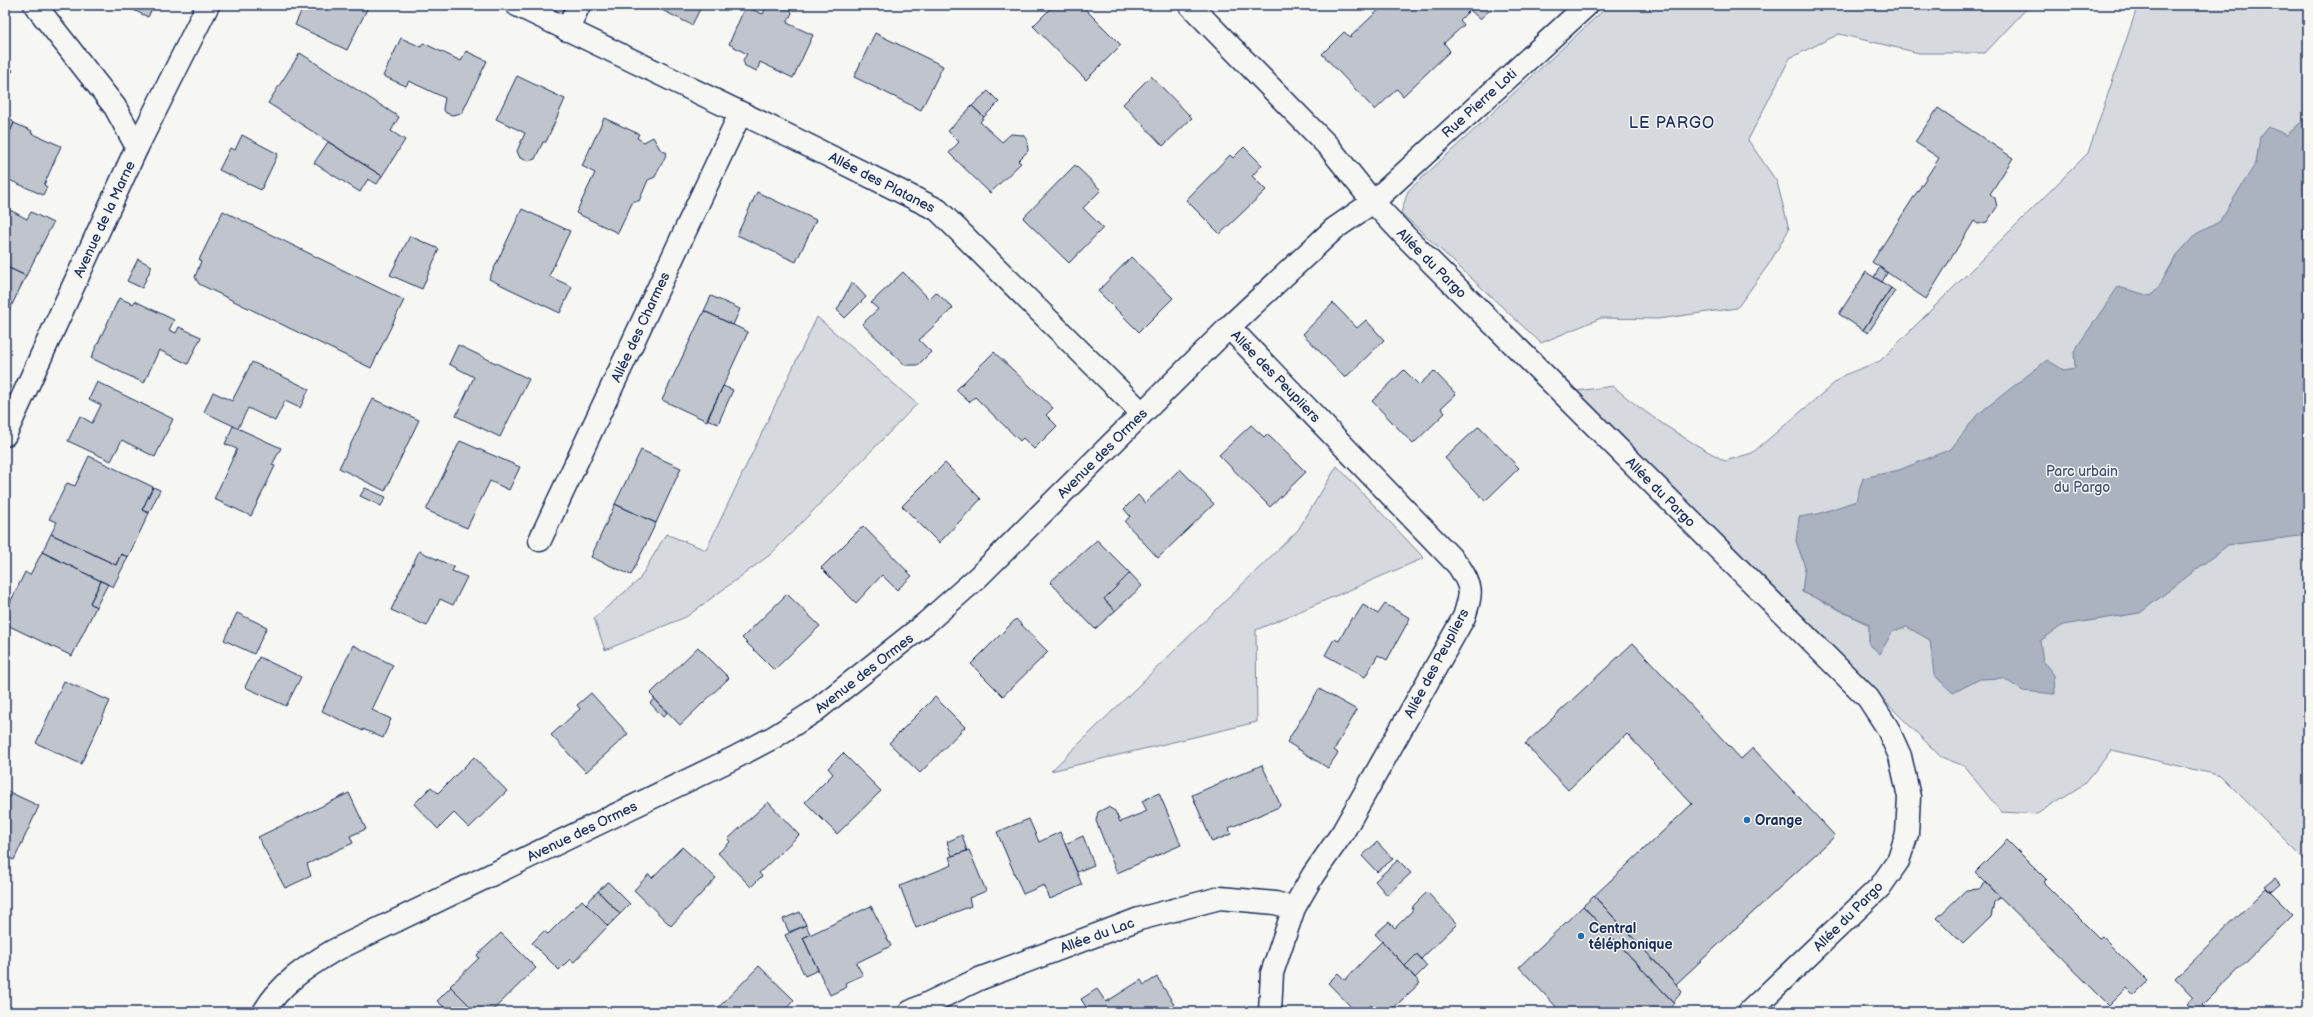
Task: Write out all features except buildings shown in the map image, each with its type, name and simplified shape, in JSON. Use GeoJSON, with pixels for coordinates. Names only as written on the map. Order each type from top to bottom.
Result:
{"type":"FeatureCollection","features":[{"type":"Feature","properties":{"kind":"street"},"geometry":{"type":"LineString","coordinates":[[35,5],[115,107],[137,147]]}},
{"type":"Feature","properties":{"kind":"street","name":"Avenue de la Marne"},"geometry":{"type":"LineString","coordinates":[[5,435],[137,147],[208,5]]}},
{"type":"Feature","properties":{"kind":"street","name":"Allée des Platanes"},"geometry":{"type":"LineString","coordinates":[[517,5],[740,114],[795,139],[938,210],[1142,413]]}},
{"type":"Feature","properties":{"kind":"street"},"geometry":{"type":"LineString","coordinates":[[567,30],[580,5]]}},
{"type":"Feature","properties":{"kind":"street","name":"Allée du Pargo"},"geometry":{"type":"LineString","coordinates":[[1190,5],[1329,147],[1373,202],[1406,237],[1868,698],[1887,727],[1900,756],[1909,797],[1907,834],[1898,861],[1880,887],[1749,1012]]}},
{"type":"Feature","properties":{"kind":"street","name":"Rue Pierre Loti"},"geometry":{"type":"LineString","coordinates":[[1373,202],[1587,5]]}},
{"type":"Feature","properties":{"kind":"street","name":"Allée des Charmes"},"geometry":{"type":"LineString","coordinates":[[540,540],[740,114]]}},
{"type":"Feature","properties":{"kind":"street","name":"Avenue des Ormes"},"geometry":{"type":"LineString","coordinates":[[264,1012],[284,986],[302,970],[333,951],[734,758],[774,737],[816,711],[878,663],[978,577],[1229,328],[1334,229],[1373,202]]}},
{"type":"Feature","properties":{"kind":"street","name":"Allée des Peupliers"},"geometry":{"type":"LineString","coordinates":[[1229,328],[1458,565],[1469,582],[1470,599],[1464,617],[1343,832],[1313,875],[1294,908],[1272,974],[1270,1012]]}},
{"type":"Feature","properties":{"kind":"street","name":"Allée du Lac"},"geometry":{"type":"LineString","coordinates":[[910,1012],[979,979],[1139,919],[1220,898],[1275,903],[1294,908]]}},
{"type":"Feature","properties":{"kind":"green space"},"geometry":{"type":"Polygon","coordinates":[[[1609,5],[2030,5],[1985,53],[1919,53],[1839,34],[1790,58],[1748,140],[1777,182],[1789,229],[1769,264],[1737,308],[1658,319],[1601,318],[1541,343],[1401,213],[1408,191],[1609,5]]]}},
{"type":"Feature","properties":{"kind":"green space","name":"Parc urbain du Pargo"},"geometry":{"type":"Polygon","coordinates":[[[2138,5],[2308,5],[2308,863],[2221,776],[2112,750],[2084,784],[2037,814],[2001,812],[1964,766],[1941,757],[1798,615],[1588,419],[1577,391],[1613,386],[1639,407],[1667,426],[1725,461],[1752,453],[1844,375],[1880,361],[2088,153],[2138,5]],[[1803,587],[1802,592],[1869,625],[1869,644],[1891,634],[1803,587]]]}},
{"type":"Feature","properties":{"kind":"green space"},"geometry":{"type":"Polygon","coordinates":[[[817,317],[917,404],[771,554],[686,617],[605,650],[594,618],[639,580],[666,534],[706,550],[817,317]]]}},
{"type":"Feature","properties":{"kind":"green space"},"geometry":{"type":"Polygon","coordinates":[[[1337,466],[1424,558],[1256,630],[1257,722],[1051,771],[1298,530],[1337,466]]]}},
{"type":"Feature","properties":{"kind":"shaded area"},"geometry":{"type":"Polygon","coordinates":[[[2308,116],[2308,535],[2228,545],[2140,613],[2063,625],[2040,641],[2043,661],[2054,675],[2055,694],[2023,691],[2003,678],[1980,679],[1953,693],[1934,675],[1930,640],[1907,627],[1892,632],[1880,654],[1869,644],[1869,624],[1802,592],[1805,567],[1796,541],[1799,517],[1818,514],[1856,501],[1863,478],[1899,470],[1951,449],[1977,415],[2047,360],[2064,370],[2075,368],[2074,351],[2118,287],[2151,296],[2160,285],[2176,256],[2196,234],[2219,222],[2256,163],[2260,137],[2268,127],[2287,135],[2308,116]]]}},
{"type":"Feature","properties":{"kind":"place","name":"Orange"},"geometry":{"type":"Point","coordinates":[1747,820]}},
{"type":"Feature","properties":{"kind":"place","name":"Central téléphonique"},"geometry":{"type":"Point","coordinates":[1581,936]}},
{"type":"Feature","properties":{"kind":"district","name":"LE PARGO"},"geometry":{"type":"Point","coordinates":[1672,122]}}]}
